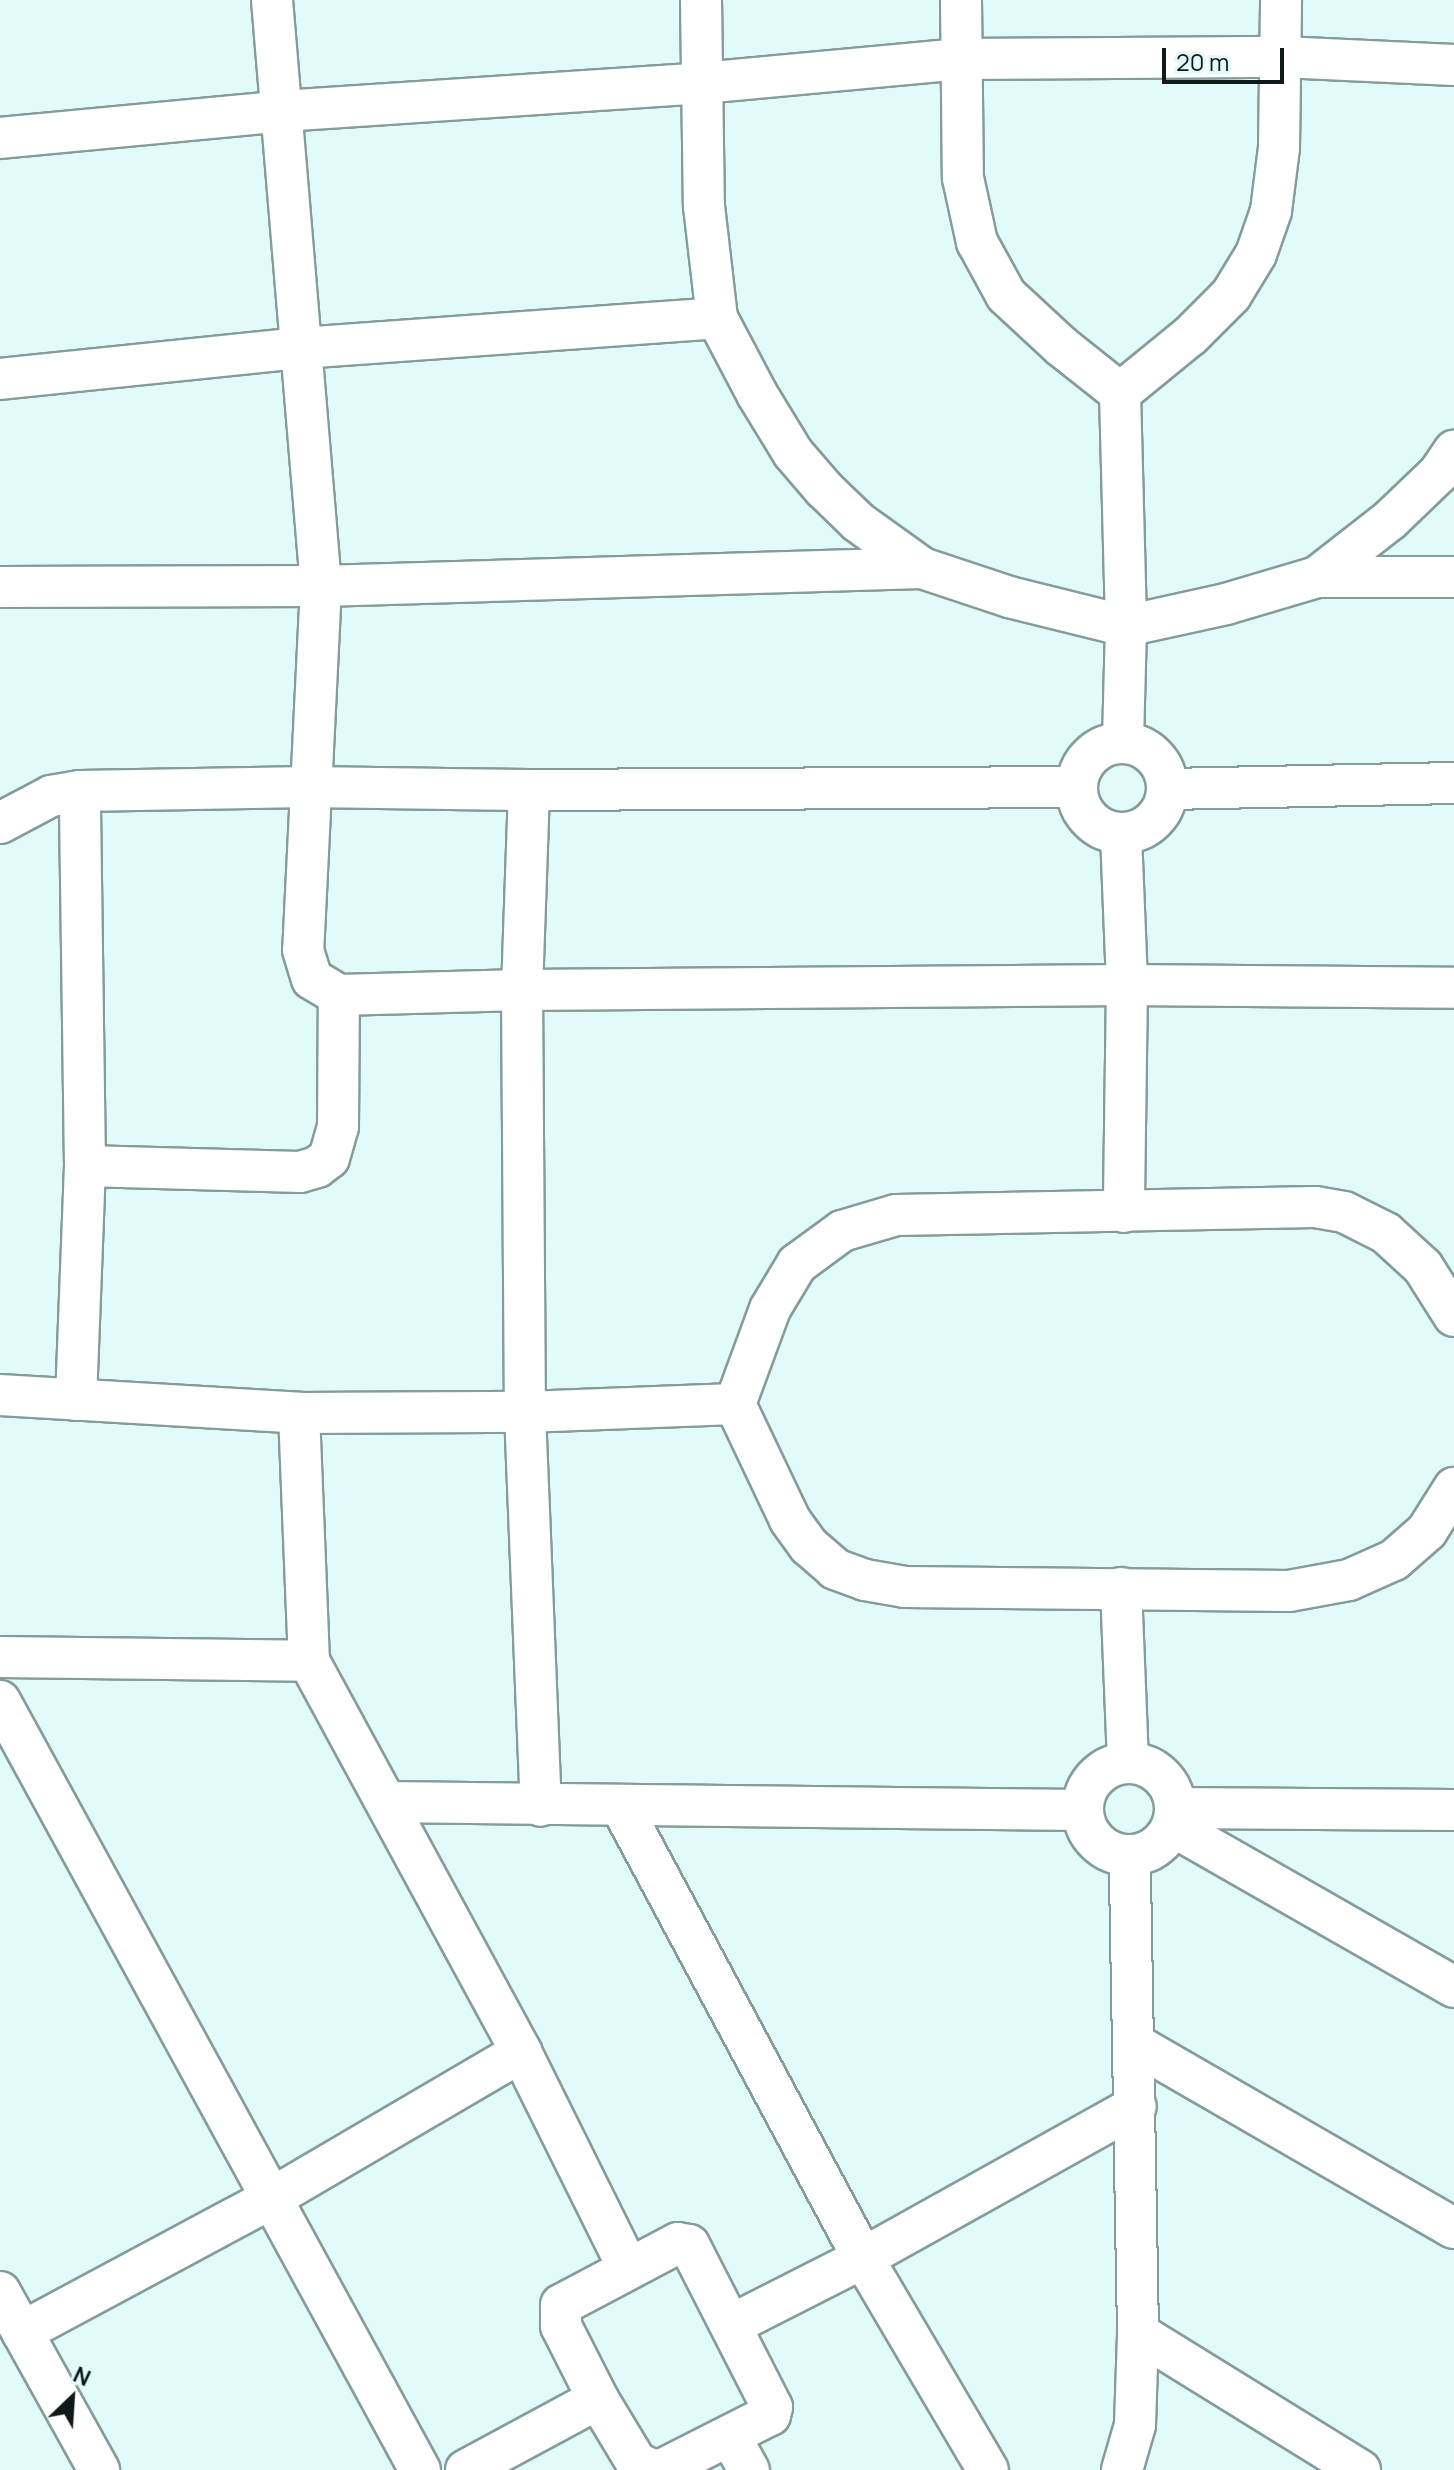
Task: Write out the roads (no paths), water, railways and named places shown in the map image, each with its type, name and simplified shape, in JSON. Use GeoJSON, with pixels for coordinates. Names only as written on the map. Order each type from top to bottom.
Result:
{"type":"FeatureCollection","features":[{"type":"Feature","properties":{"kind":"street"},"geometry":{"type":"LineString","coordinates":[[272,0],[321,586],[308,787],[303,950],[312,979],[339,995],[522,990],[1127,985],[1454,988]]}},
{"type":"Feature","properties":{"kind":"street"},"geometry":{"type":"LineString","coordinates":[[701,0],[704,206],[717,318],[757,394],[793,453],[858,522],[922,568],[1009,597],[1126,626],[1226,604],[1317,577],[1454,577]]}},
{"type":"Feature","properties":{"kind":"street"},"geometry":{"type":"LineString","coordinates":[[961,0],[963,178],[977,242],[1006,295],[1061,346],[1120,393],[1126,626],[1123,743]]}},
{"type":"Feature","properties":{"kind":"street"},"geometry":{"type":"LineString","coordinates":[[1120,393],[1190,336],[1231,295],[1256,254],[1271,211],[1279,148],[1281,0]]}},
{"type":"Feature","properties":{"kind":"street"},"geometry":{"type":"LineString","coordinates":[[0,138],[283,111],[702,83],[961,59],[1282,57],[1454,65]]}},
{"type":"Feature","properties":{"kind":"street"},"geometry":{"type":"LineString","coordinates":[[0,379],[300,348],[717,318]]}},
{"type":"Feature","properties":{"kind":"street"},"geometry":{"type":"LineString","coordinates":[[1317,577],[1390,520],[1439,473],[1454,451]]}},
{"type":"Feature","properties":{"kind":"street"},"geometry":{"type":"LineString","coordinates":[[0,587],[321,586],[922,568]]}},
{"type":"Feature","properties":{"kind":"street"},"geometry":{"type":"LineString","coordinates":[[1123,743],[1141,746],[1155,757],[1165,772],[1168,789],[1164,807],[1154,822],[1139,831],[1121,834],[1103,830],[1089,820],[1079,805],[1076,787],[1080,769],[1090,755],[1105,746],[1123,743]]}},
{"type":"Feature","properties":{"kind":"street"},"geometry":{"type":"LineString","coordinates":[[1168,789],[1454,783]]}},
{"type":"Feature","properties":{"kind":"street"},"geometry":{"type":"LineString","coordinates":[[0,823],[51,796],[80,791],[308,787],[529,790],[1076,787]]}},
{"type":"Feature","properties":{"kind":"street"},"geometry":{"type":"LineString","coordinates":[[529,790],[522,990],[525,1412],[541,1806]]}},
{"type":"Feature","properties":{"kind":"street"},"geometry":{"type":"LineString","coordinates":[[76,1400],[85,1166],[80,791]]}},
{"type":"Feature","properties":{"kind":"street"},"geometry":{"type":"LineString","coordinates":[[1121,834],[1127,985],[1124,1212]]}},
{"type":"Feature","properties":{"kind":"street"},"geometry":{"type":"LineString","coordinates":[[85,1166],[300,1172],[317,1167],[329,1158],[338,1126],[339,995]]}},
{"type":"Feature","properties":{"kind":"street"},"geometry":{"type":"LineString","coordinates":[[1454,1316],[1423,1267],[1386,1233],[1344,1212],[1315,1207],[896,1215],[842,1231],[797,1264],[770,1309],[735,1404],[790,1520],[809,1546],[835,1569],[865,1580],[905,1587],[1289,1591],[1349,1580],[1394,1560],[1427,1531],[1454,1488]]}},
{"type":"Feature","properties":{"kind":"street"},"geometry":{"type":"LineString","coordinates":[[0,1395],[299,1413],[525,1412],[735,1404]]}},
{"type":"Feature","properties":{"kind":"street"},"geometry":{"type":"LineString","coordinates":[[299,1413],[309,1661],[521,2052],[628,2268]]}},
{"type":"Feature","properties":{"kind":"street"},"geometry":{"type":"LineString","coordinates":[[1121,1588],[1128,1763]]}},
{"type":"Feature","properties":{"kind":"street"},"geometry":{"type":"LineString","coordinates":[[0,1657],[309,1661]]}},
{"type":"Feature","properties":{"kind":"street"},"geometry":{"type":"LineString","coordinates":[[0,1701],[420,2470]]}},
{"type":"Feature","properties":{"kind":"street"},"geometry":{"type":"LineString","coordinates":[[1128,1763],[1146,1766],[1161,1776],[1172,1791],[1174,1817],[1162,1842],[1147,1852],[1130,1855],[1112,1852],[1097,1842],[1086,1828],[1082,1810],[1086,1793],[1095,1777],[1110,1767],[1128,1763]]}},
{"type":"Feature","properties":{"kind":"street"},"geometry":{"type":"LineString","coordinates":[[386,1802],[1082,1810]]}},
{"type":"Feature","properties":{"kind":"street"},"geometry":{"type":"LineString","coordinates":[[621,1806],[863,2258],[988,2470]]}},
{"type":"Feature","properties":{"kind":"street"},"geometry":{"type":"LineString","coordinates":[[1174,1817],[1454,1810]]}},
{"type":"Feature","properties":{"kind":"street"},"geometry":{"type":"LineString","coordinates":[[1174,1817],[1454,1987]]}},
{"type":"Feature","properties":{"kind":"street"},"geometry":{"type":"LineString","coordinates":[[1122,2470],[1135,2425],[1138,2333],[1130,1855]]}},
{"type":"Feature","properties":{"kind":"street"},"geometry":{"type":"LineString","coordinates":[[1133,2043],[1454,2228]]}},
{"type":"Feature","properties":{"kind":"street"},"geometry":{"type":"LineString","coordinates":[[22,2332],[272,2198],[521,2052]]}},
{"type":"Feature","properties":{"kind":"street"},"geometry":{"type":"LineString","coordinates":[[731,2325],[863,2258],[1136,2106]]}},
{"type":"Feature","properties":{"kind":"street"},"geometry":{"type":"LineString","coordinates":[[678,2243],[689,2245],[772,2409],[739,2453],[663,2469],[645,2469],[636,2462],[598,2399],[561,2326],[558,2313],[565,2300],[628,2268],[678,2243]]}},
{"type":"Feature","properties":{"kind":"street"},"geometry":{"type":"LineString","coordinates":[[0,2292],[99,2470]]}},
{"type":"Feature","properties":{"kind":"street"},"geometry":{"type":"LineString","coordinates":[[1138,2333],[1360,2470]]}},
{"type":"Feature","properties":{"kind":"street"},"geometry":{"type":"LineString","coordinates":[[466,2470],[598,2399]]}}]}
